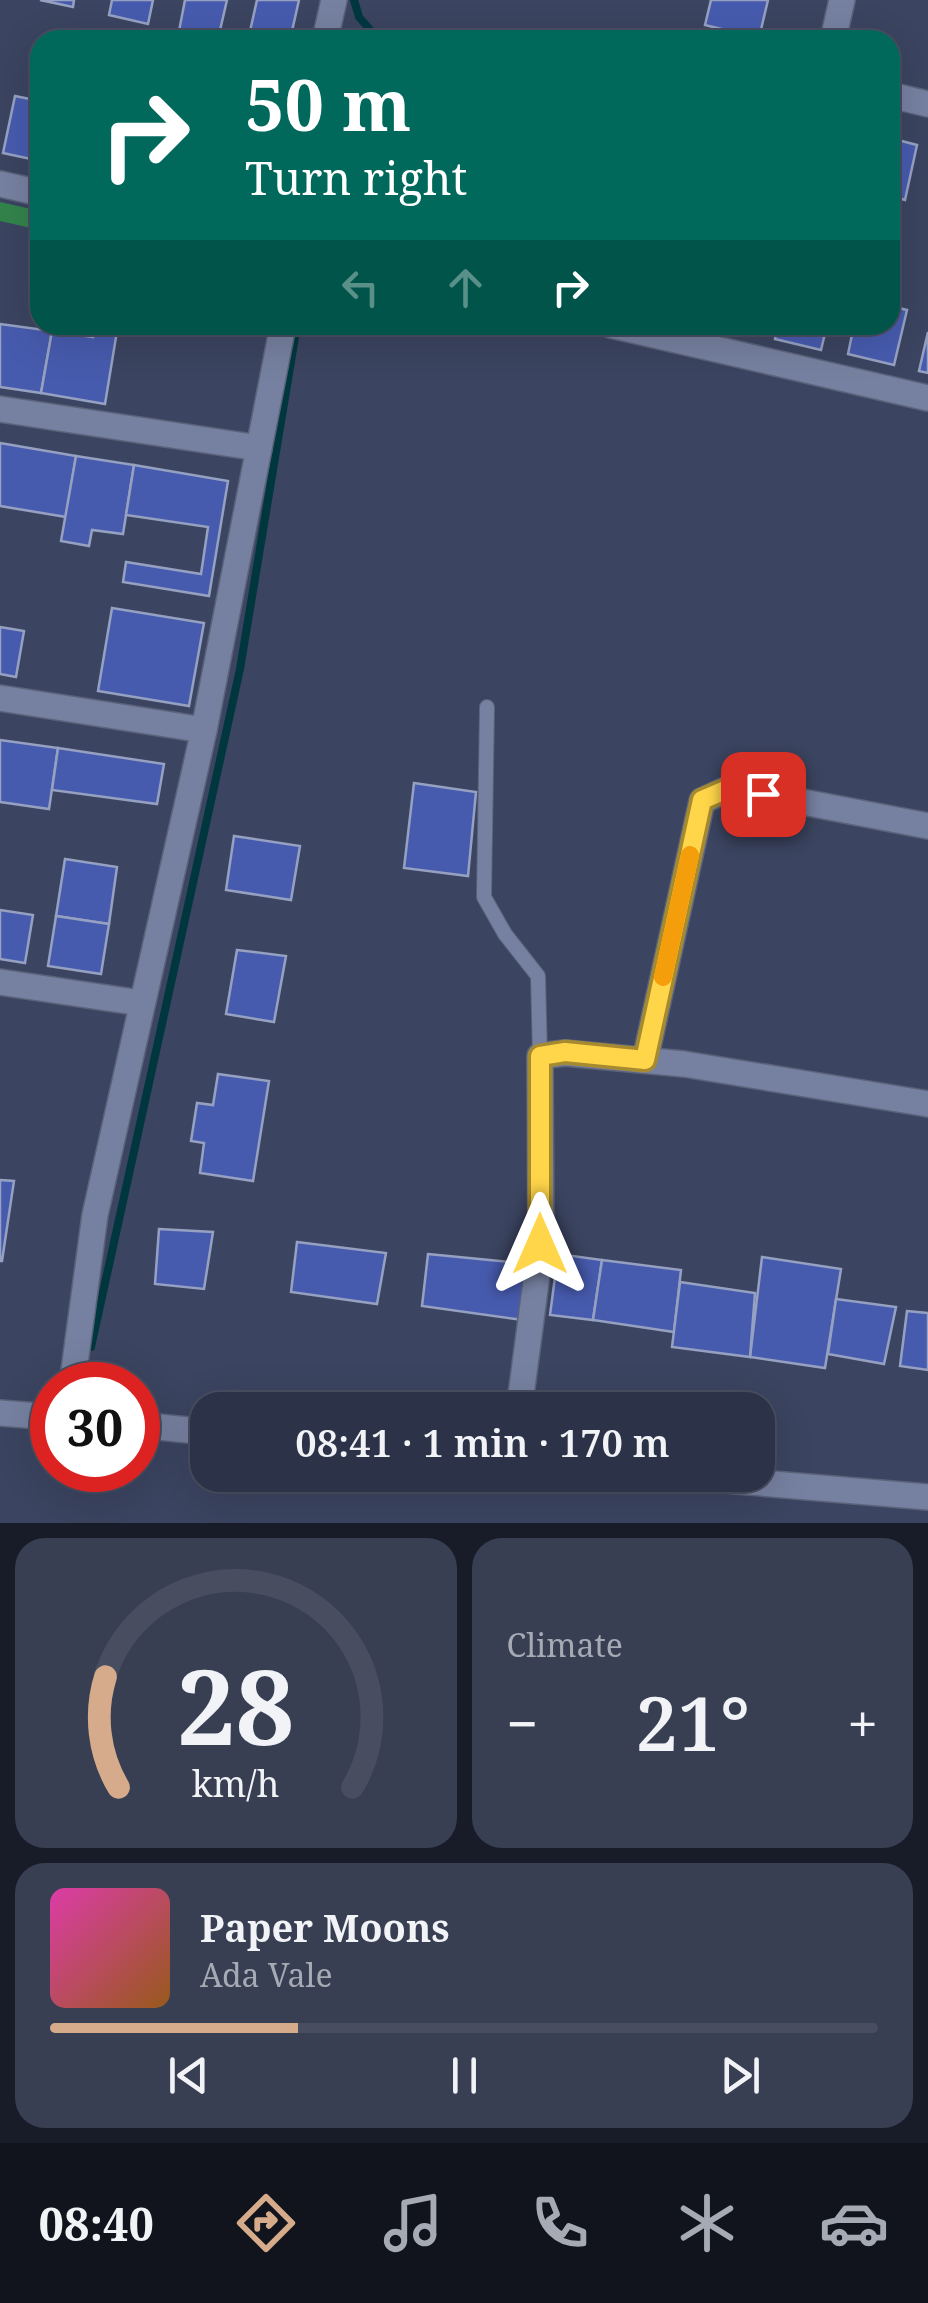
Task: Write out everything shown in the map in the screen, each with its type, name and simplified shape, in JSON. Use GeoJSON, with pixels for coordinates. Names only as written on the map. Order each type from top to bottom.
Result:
{"type":"FeatureCollection","features":[{"type":"Feature","properties":{"kind":"street"},"geometry":{"type":"LineString","coordinates":[[327,30],[334,0]]}},
{"type":"Feature","properties":{"kind":"street"},"geometry":{"type":"LineString","coordinates":[[835,30],[842,0]]}},
{"type":"Feature","properties":{"kind":"street"},"geometry":{"type":"LineString","coordinates":[[900,97],[928,104]]}},
{"type":"Feature","properties":{"kind":"street"},"geometry":{"type":"LineString","coordinates":[[0,184],[30,190]]}},
{"type":"Feature","properties":{"kind":"street"},"geometry":{"type":"LineString","coordinates":[[75,1362],[95,1215],[204,730],[280,335]]}},
{"type":"Feature","properties":{"kind":"street"},"geometry":{"type":"LineString","coordinates":[[654,335],[928,398]]}},
{"type":"Feature","properties":{"kind":"street"},"geometry":{"type":"LineString","coordinates":[[0,409],[259,448]]}},
{"type":"Feature","properties":{"kind":"street"},"geometry":{"type":"LineString","coordinates":[[0,698],[204,730]]}},
{"type":"Feature","properties":{"kind":"street"},"geometry":{"type":"LineString","coordinates":[[645,1060],[702,800],[730,788],[928,826]]}},
{"type":"Feature","properties":{"kind":"street"},"geometry":{"type":"LineString","coordinates":[[0,982],[141,1003]]}},
{"type":"Feature","properties":{"kind":"street"},"geometry":{"type":"LineString","coordinates":[[521,1392],[540,1244],[540,1056],[565,1052],[645,1060],[928,1104]]}},
{"type":"Feature","properties":{"kind":"street"},"geometry":{"type":"LineString","coordinates":[[0,1412],[30,1415]]}},
{"type":"Feature","properties":{"kind":"street"},"geometry":{"type":"LineString","coordinates":[[160,1428],[190,1430]]}},
{"type":"Feature","properties":{"kind":"street"},"geometry":{"type":"LineString","coordinates":[[775,1484],[928,1497]]}},
{"type":"Feature","properties":{"kind":"lane"},"geometry":{"type":"LineString","coordinates":[[487,706],[484,897],[505,934],[538,976],[540,1056]]}},
{"type":"Feature","properties":{"kind":"green space"},"geometry":{"type":"Polygon","coordinates":[[[0,202],[30,209],[30,228],[0,221],[0,202]]]}},
{"type":"Feature","properties":{"kind":"building"},"geometry":{"type":"Polygon","coordinates":[[[40,0],[74,0],[73,7],[40,0]]]}},
{"type":"Feature","properties":{"kind":"building"},"geometry":{"type":"Polygon","coordinates":[[[112,0],[153,0],[148,24],[109,15],[112,0]]]}},
{"type":"Feature","properties":{"kind":"building"},"geometry":{"type":"Polygon","coordinates":[[[185,0],[227,0],[220,30],[179,30],[185,0]]]}},
{"type":"Feature","properties":{"kind":"building"},"geometry":{"type":"Polygon","coordinates":[[[257,0],[299,0],[292,30],[250,30],[257,0]]]}},
{"type":"Feature","properties":{"kind":"building"},"geometry":{"type":"Polygon","coordinates":[[[711,0],[768,0],[761,30],[726,30],[705,25],[711,0]]]}},
{"type":"Feature","properties":{"kind":"building"},"geometry":{"type":"Polygon","coordinates":[[[15,96],[30,99],[30,159],[3,153],[15,96]]]}},
{"type":"Feature","properties":{"kind":"building"},"geometry":{"type":"Polygon","coordinates":[[[900,141],[917,145],[905,200],[900,199],[900,141]]]}},
{"type":"Feature","properties":{"kind":"building"},"geometry":{"type":"Polygon","coordinates":[[[900,308],[907,310],[894,365],[848,354],[852,335],[900,335],[900,308]]]}},
{"type":"Feature","properties":{"kind":"building"},"geometry":{"type":"Polygon","coordinates":[[[0,324],[30,328],[30,335],[51,335],[41,393],[0,387],[0,324]]]}},
{"type":"Feature","properties":{"kind":"building"},"geometry":{"type":"Polygon","coordinates":[[[928,332],[928,373],[919,371],[928,332]]]}},
{"type":"Feature","properties":{"kind":"building"},"geometry":{"type":"Polygon","coordinates":[[[51,335],[116,335],[105,404],[41,393],[51,335]]]}},
{"type":"Feature","properties":{"kind":"building"},"geometry":{"type":"Polygon","coordinates":[[[776,335],[825,335],[821,350],[775,339],[776,335]]]}},
{"type":"Feature","properties":{"kind":"building"},"geometry":{"type":"Polygon","coordinates":[[[0,443],[76,456],[66,517],[0,506],[0,443]]]}},
{"type":"Feature","properties":{"kind":"building"},"geometry":{"type":"Polygon","coordinates":[[[76,456],[134,465],[123,534],[92,530],[89,546],[61,541],[76,456]]]}},
{"type":"Feature","properties":{"kind":"building"},"geometry":{"type":"Polygon","coordinates":[[[134,465],[228,481],[209,596],[123,582],[126,562],[201,574],[208,527],[126,515],[134,465]]]}},
{"type":"Feature","properties":{"kind":"building"},"geometry":{"type":"Polygon","coordinates":[[[112,608],[204,623],[189,706],[98,691],[112,608]]]}},
{"type":"Feature","properties":{"kind":"building"},"geometry":{"type":"Polygon","coordinates":[[[0,627],[24,631],[16,677],[0,674],[0,627]]]}},
{"type":"Feature","properties":{"kind":"building"},"geometry":{"type":"Polygon","coordinates":[[[0,740],[58,748],[49,809],[0,802],[0,740]]]}},
{"type":"Feature","properties":{"kind":"building"},"geometry":{"type":"Polygon","coordinates":[[[58,748],[164,764],[157,804],[52,790],[58,748]]]}},
{"type":"Feature","properties":{"kind":"building"},"geometry":{"type":"Polygon","coordinates":[[[414,783],[476,792],[468,876],[404,868],[414,783]]]}},
{"type":"Feature","properties":{"kind":"building"},"geometry":{"type":"Polygon","coordinates":[[[234,836],[300,846],[291,900],[226,890],[234,836]]]}},
{"type":"Feature","properties":{"kind":"building"},"geometry":{"type":"Polygon","coordinates":[[[65,859],[117,867],[109,924],[56,916],[65,859]]]}},
{"type":"Feature","properties":{"kind":"building"},"geometry":{"type":"Polygon","coordinates":[[[0,910],[33,915],[25,963],[0,959],[0,910]]]}},
{"type":"Feature","properties":{"kind":"building"},"geometry":{"type":"Polygon","coordinates":[[[56,916],[109,924],[101,974],[48,966],[56,916]]]}},
{"type":"Feature","properties":{"kind":"building"},"geometry":{"type":"Polygon","coordinates":[[[237,950],[286,956],[274,1022],[226,1014],[237,950]]]}},
{"type":"Feature","properties":{"kind":"building"},"geometry":{"type":"Polygon","coordinates":[[[218,1074],[269,1081],[253,1181],[200,1173],[204,1143],[191,1141],[197,1103],[213,1105],[218,1074]]]}},
{"type":"Feature","properties":{"kind":"building"},"geometry":{"type":"Polygon","coordinates":[[[0,1180],[14,1181],[2,1261],[0,1261],[0,1180]]]}},
{"type":"Feature","properties":{"kind":"building"},"geometry":{"type":"Polygon","coordinates":[[[159,1229],[213,1232],[204,1289],[155,1284],[159,1229]]]}},
{"type":"Feature","properties":{"kind":"building"},"geometry":{"type":"Polygon","coordinates":[[[297,1242],[386,1253],[377,1304],[291,1292],[297,1242]]]}},
{"type":"Feature","properties":{"kind":"building"},"geometry":{"type":"Polygon","coordinates":[[[428,1254],[530,1264],[523,1320],[422,1306],[428,1254]]]}},
{"type":"Feature","properties":{"kind":"building"},"geometry":{"type":"Polygon","coordinates":[[[558,1254],[602,1260],[593,1320],[550,1315],[558,1254]]]}},
{"type":"Feature","properties":{"kind":"building"},"geometry":{"type":"Polygon","coordinates":[[[762,1257],[841,1269],[825,1368],[750,1357],[762,1257]]]}},
{"type":"Feature","properties":{"kind":"building"},"geometry":{"type":"Polygon","coordinates":[[[602,1260],[681,1270],[674,1332],[593,1320],[602,1260]]]}},
{"type":"Feature","properties":{"kind":"building"},"geometry":{"type":"Polygon","coordinates":[[[680,1282],[755,1293],[750,1357],[672,1347],[680,1282]]]}},
{"type":"Feature","properties":{"kind":"building"},"geometry":{"type":"Polygon","coordinates":[[[836,1299],[896,1307],[884,1364],[828,1354],[836,1299]]]}},
{"type":"Feature","properties":{"kind":"building"},"geometry":{"type":"Polygon","coordinates":[[[907,1311],[928,1313],[928,1370],[900,1366],[907,1311]]]}},
{"type":"Feature","properties":{"kind":"waterway"},"geometry":{"type":"LineString","coordinates":[[354,0],[359,17],[370,30]]}},
{"type":"Feature","properties":{"kind":"waterway"},"geometry":{"type":"LineString","coordinates":[[91,1347],[240,669],[295,335]]}},
{"type":"Feature","properties":{"kind":"slow traffic"},"geometry":{"type":"LineString","coordinates":[[663,977],[690,855]]}},
{"type":"Feature","properties":{"kind":"route"},"geometry":{"type":"LineString","coordinates":[[540,1244],[540,1056],[565,1052],[645,1060],[702,800],[730,788],[763,794]]}}]}
